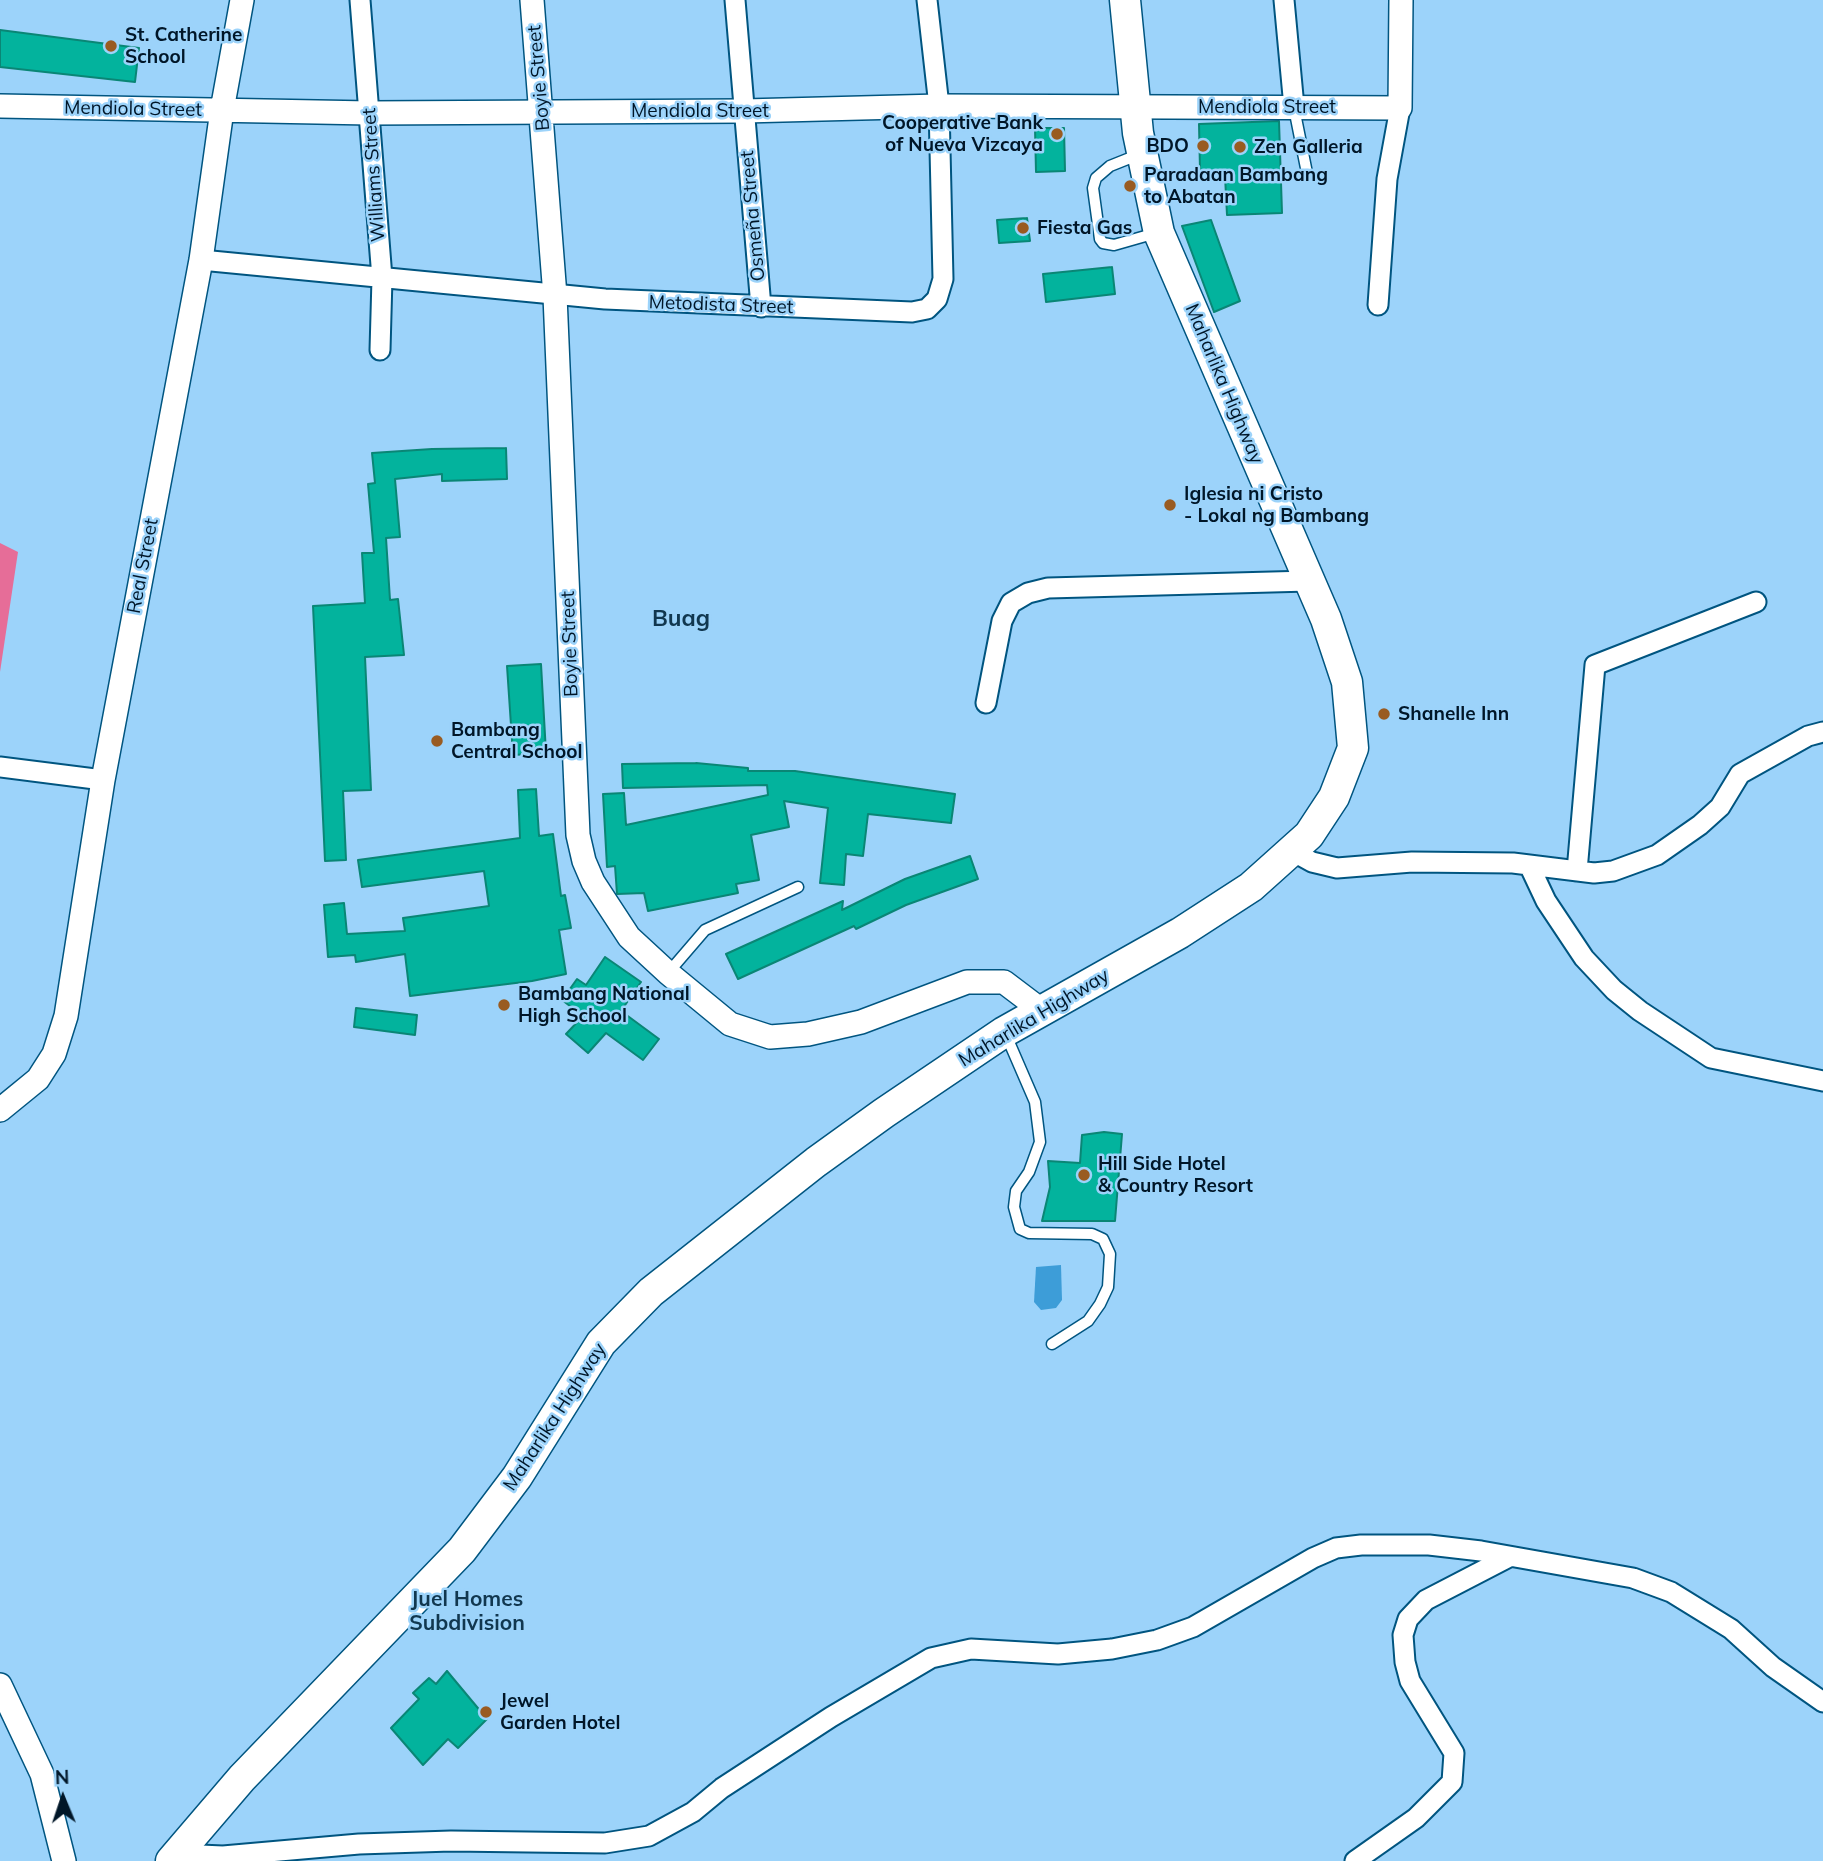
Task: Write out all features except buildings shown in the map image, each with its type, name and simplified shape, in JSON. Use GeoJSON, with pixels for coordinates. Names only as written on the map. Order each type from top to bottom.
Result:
{"type":"FeatureCollection","features":[{"type":"Feature","properties":{"kind":"main road","name":"Maharlika Highway"},"geometry":{"type":"LineString","coordinates":[[174,1857],[242,1779],[462,1550],[517,1477],[601,1343],[651,1292],[816,1162],[1004,1032],[1220,908],[1273,871],[1309,835],[1334,797],[1353,748],[1347,682],[1326,619],[1159,233],[1141,154],[1125,0]]}},
{"type":"Feature","properties":{"kind":"street","name":"Real Street"},"geometry":{"type":"LineString","coordinates":[[0,1110],[38,1079],[58,1041],[74,968],[103,780],[201,260],[222,110],[242,0]]}},
{"type":"Feature","properties":{"kind":"street","name":"Williams Street"},"geometry":{"type":"LineString","coordinates":[[360,0],[382,278],[380,350]]}},
{"type":"Feature","properties":{"kind":"street","name":"Boyie Street"},"geometry":{"type":"LineString","coordinates":[[532,0],[555,296],[578,835],[584,861],[608,906],[629,937],[730,1024],[770,1037],[808,1034],[861,1022],[967,982],[1004,982],[1041,1010]]}},
{"type":"Feature","properties":{"kind":"street","name":"Osmeña Street"},"geometry":{"type":"LineString","coordinates":[[735,0],[761,307]]}},
{"type":"Feature","properties":{"kind":"street","name":"Metodista Street"},"geometry":{"type":"LineString","coordinates":[[201,260],[555,296],[761,307],[912,312],[927,309],[941,290],[943,279],[939,106],[927,0]]}},
{"type":"Feature","properties":{"kind":"street"},"geometry":{"type":"LineString","coordinates":[[1284,0],[1294,107]]}},
{"type":"Feature","properties":{"kind":"street"},"geometry":{"type":"LineString","coordinates":[[1378,305],[1387,179],[1400,108],[1401,0]]}},
{"type":"Feature","properties":{"kind":"street","name":"Mendiola Street"},"geometry":{"type":"LineString","coordinates":[[0,106],[369,113],[744,111],[939,106],[1400,108]]}},
{"type":"Feature","properties":{"kind":"street"},"geometry":{"type":"LineString","coordinates":[[986,703],[1002,621],[1011,603],[1028,593],[1048,587],[1309,581]]}},
{"type":"Feature","properties":{"kind":"street"},"geometry":{"type":"LineString","coordinates":[[1577,871],[1595,665],[1756,602]]}},
{"type":"Feature","properties":{"kind":"street"},"geometry":{"type":"LineString","coordinates":[[1292,851],[1312,862],[1337,868],[1412,862],[1530,865],[1577,871],[1614,871],[1657,855],[1700,825],[1720,807],[1740,774],[1792,744],[1823,732]]}},
{"type":"Feature","properties":{"kind":"street"},"geometry":{"type":"LineString","coordinates":[[0,767],[103,780]]}},
{"type":"Feature","properties":{"kind":"street"},"geometry":{"type":"LineString","coordinates":[[1530,865],[1546,901],[1584,958],[1614,990],[1640,1011],[1711,1058],[1823,1081]]}},
{"type":"Feature","properties":{"kind":"street"},"geometry":{"type":"LineString","coordinates":[[174,1857],[223,1856],[359,1844],[451,1841],[576,1843],[649,1836],[685,1817],[722,1788],[831,1717],[931,1658],[980,1649],[1058,1654],[1112,1649],[1157,1640],[1193,1627],[1280,1574],[1336,1548],[1361,1545],[1429,1545],[1633,1578],[1671,1592],[1731,1629],[1773,1667],[1823,1702]]}},
{"type":"Feature","properties":{"kind":"street"},"geometry":{"type":"LineString","coordinates":[[1355,1861],[1416,1818],[1452,1782],[1454,1753],[1410,1681],[1403,1635],[1408,1619],[1426,1600],[1509,1557]]}},
{"type":"Feature","properties":{"kind":"street"},"geometry":{"type":"LineString","coordinates":[[0,1685],[42,1774],[64,1861]]}},
{"type":"Feature","properties":{"kind":"lane"},"geometry":{"type":"LineString","coordinates":[[1294,107],[1307,173]]}},
{"type":"Feature","properties":{"kind":"lane"},"geometry":{"type":"LineString","coordinates":[[1141,154],[1110,166],[1096,178],[1093,188],[1100,239],[1103,243],[1114,245],[1159,233]]}},
{"type":"Feature","properties":{"kind":"lane"},"geometry":{"type":"LineString","coordinates":[[668,973],[705,930],[798,887]]}},
{"type":"Feature","properties":{"kind":"lane"},"geometry":{"type":"LineString","coordinates":[[1004,1032],[1035,1102],[1040,1142],[1029,1172],[1016,1191],[1014,1207],[1020,1229],[1029,1233],[1092,1234],[1103,1239],[1110,1254],[1108,1287],[1100,1304],[1088,1321],[1052,1344]]}},
{"type":"Feature","properties":{"kind":"shaded area"},"geometry":{"type":"Polygon","coordinates":[[[0,543],[18,552],[0,672],[0,543]]]}},
{"type":"Feature","properties":{"kind":"water"},"geometry":{"type":"Polygon","coordinates":[[[1061,1265],[1062,1300],[1056,1308],[1041,1310],[1034,1302],[1036,1267],[1061,1265]]]}},
{"type":"Feature","properties":{"kind":"place","name":"St. Catherine School"},"geometry":{"type":"Point","coordinates":[111,46]}},
{"type":"Feature","properties":{"kind":"place","name":"Cooperative Bank of Nueva Vizcaya"},"geometry":{"type":"Point","coordinates":[1057,134]}},
{"type":"Feature","properties":{"kind":"place","name":"BDO"},"geometry":{"type":"Point","coordinates":[1203,146]}},
{"type":"Feature","properties":{"kind":"place","name":"Zen Galleria"},"geometry":{"type":"Point","coordinates":[1240,147]}},
{"type":"Feature","properties":{"kind":"place","name":"Paradaan Bambang to Abatan"},"geometry":{"type":"Point","coordinates":[1130,186]}},
{"type":"Feature","properties":{"kind":"place","name":"Fiesta Gas"},"geometry":{"type":"Point","coordinates":[1023,228]}},
{"type":"Feature","properties":{"kind":"place","name":"Iglesia ni Cristo - Lokal ng Bambang"},"geometry":{"type":"Point","coordinates":[1170,505]}},
{"type":"Feature","properties":{"kind":"place","name":"Shanelle Inn"},"geometry":{"type":"Point","coordinates":[1384,714]}},
{"type":"Feature","properties":{"kind":"place","name":"Bambang Central School"},"geometry":{"type":"Point","coordinates":[437,741]}},
{"type":"Feature","properties":{"kind":"place","name":"Bambang National High School"},"geometry":{"type":"Point","coordinates":[504,1005]}},
{"type":"Feature","properties":{"kind":"place","name":"Hill Side Hotel & Country Resort"},"geometry":{"type":"Point","coordinates":[1084,1175]}},
{"type":"Feature","properties":{"kind":"place","name":"Jewel Garden Hotel"},"geometry":{"type":"Point","coordinates":[486,1712]}},
{"type":"Feature","properties":{"kind":"district","name":"Buag"},"geometry":{"type":"Point","coordinates":[681,619]}},
{"type":"Feature","properties":{"kind":"district","name":"Juel Homes Subdivision"},"geometry":{"type":"Point","coordinates":[467,1612]}}]}
